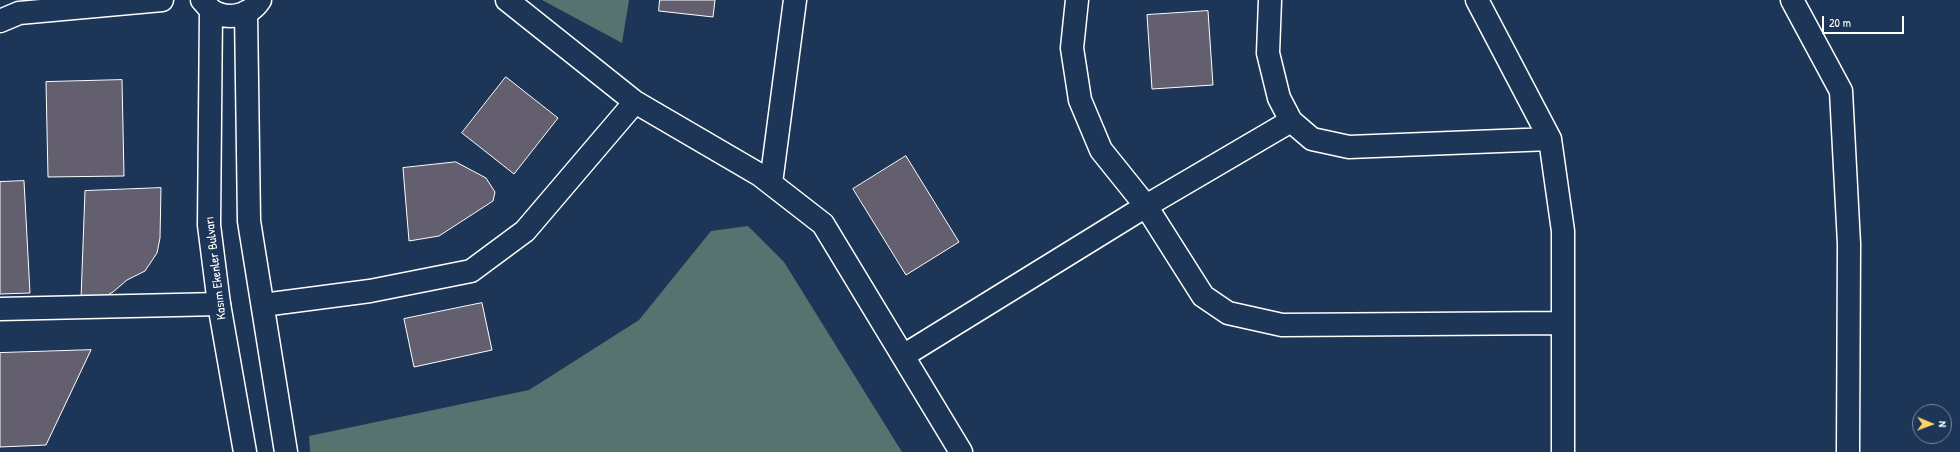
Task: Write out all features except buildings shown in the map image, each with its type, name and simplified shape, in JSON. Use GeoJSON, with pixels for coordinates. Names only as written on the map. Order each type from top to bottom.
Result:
{"type":"FeatureCollection","features":[{"type":"Feature","properties":{"kind":"street"},"geometry":{"type":"LineString","coordinates":[[0,21],[41,5],[162,0]]}},
{"type":"Feature","properties":{"kind":"street"},"geometry":{"type":"LineString","coordinates":[[507,0],[635,102],[748,168],[771,183],[823,224],[961,452]]}},
{"type":"Feature","properties":{"kind":"street"},"geometry":{"type":"LineString","coordinates":[[771,183],[795,0]]}},
{"type":"Feature","properties":{"kind":"street"},"geometry":{"type":"LineString","coordinates":[[1077,0],[1072,48],[1080,100],[1101,150],[1146,206],[1203,296],[1228,313],[1282,325],[1563,323]]}},
{"type":"Feature","properties":{"kind":"street"},"geometry":{"type":"LineString","coordinates":[[1270,0],[1268,53],[1279,98],[1291,121],[1312,139],[1349,146],[1550,139]]}},
{"type":"Feature","properties":{"kind":"street"},"geometry":{"type":"LineString","coordinates":[[1792,0],[1841,91],[1849,244],[1848,452]]}},
{"type":"Feature","properties":{"kind":"street"},"geometry":{"type":"LineString","coordinates":[[1481,1],[1523,89],[1550,139],[1562,231],[1563,452]]}},
{"type":"Feature","properties":{"kind":"street","name":"Kasım Ekenler Bulvarı"},"geometry":{"type":"LineString","coordinates":[[207,5],[222,15],[234,16],[259,4],[249,221],[286,452]]}},
{"type":"Feature","properties":{"kind":"street","name":"Kasım Ekenler Bulvarı"},"geometry":{"type":"LineString","coordinates":[[207,5],[209,225],[219,304],[245,452]]}},
{"type":"Feature","properties":{"kind":"street"},"geometry":{"type":"LineString","coordinates":[[263,305],[370,291],[471,271],[525,230],[635,102]]}},
{"type":"Feature","properties":{"kind":"street"},"geometry":{"type":"LineString","coordinates":[[903,356],[1146,206],[1291,121]]}},
{"type":"Feature","properties":{"kind":"street"},"geometry":{"type":"LineString","coordinates":[[0,309],[219,304]]}},
{"type":"Feature","properties":{"kind":"green space"},"geometry":{"type":"Polygon","coordinates":[[[542,0],[629,0],[622,43],[542,0]]]}},
{"type":"Feature","properties":{"kind":"green space"},"geometry":{"type":"Polygon","coordinates":[[[748,226],[784,262],[902,452],[310,452],[309,436],[529,390],[639,320],[711,231],[748,226]]]}}]}
